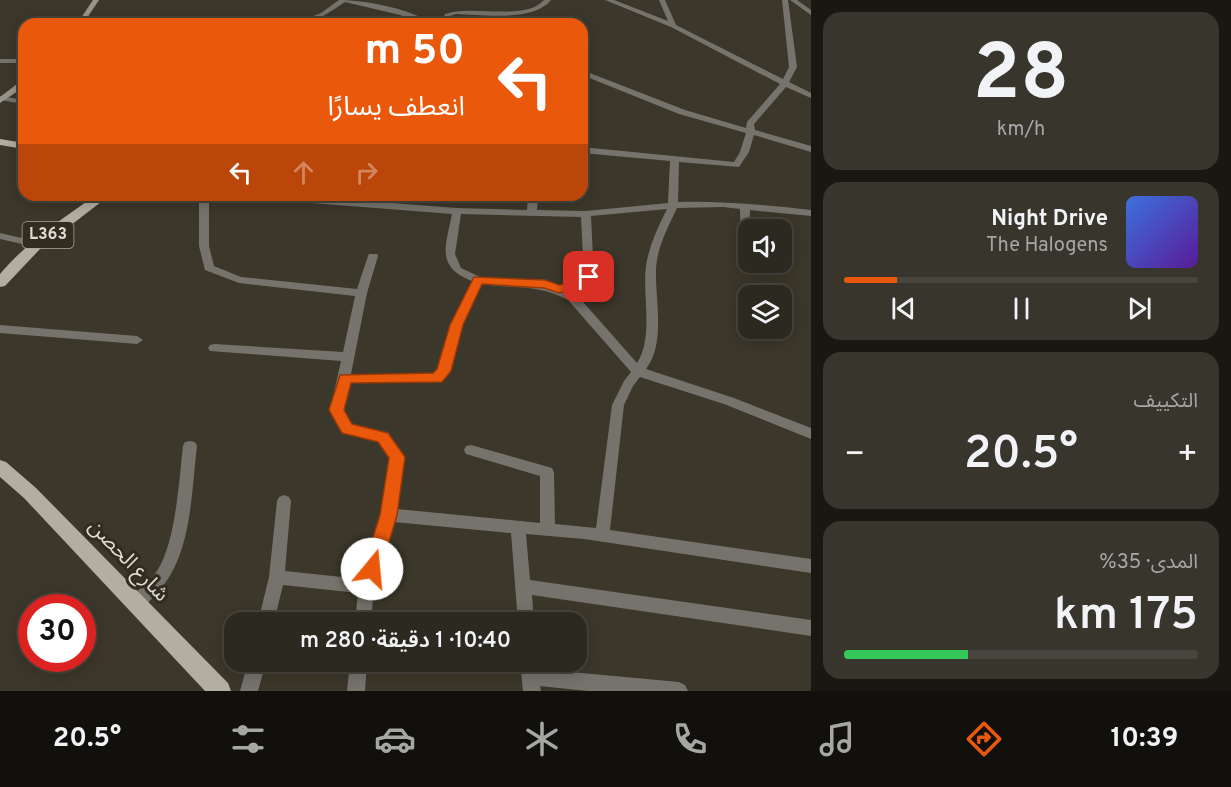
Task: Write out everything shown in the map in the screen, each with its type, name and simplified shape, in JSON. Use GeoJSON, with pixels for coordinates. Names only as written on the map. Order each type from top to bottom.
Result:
{"type":"FeatureCollection","features":[{"type":"Feature","properties":{"kind":"main road"},"geometry":{"type":"LineString","coordinates":[[0,142],[18,145]]}},
{"type":"Feature","properties":{"kind":"main road","name":"L363"},"geometry":{"type":"LineString","coordinates":[[0,283],[19,259],[35,244],[96,201]]}},
{"type":"Feature","properties":{"kind":"main road","name":"شارع الحصن"},"geometry":{"type":"LineString","coordinates":[[0,467],[30,493],[220,691]]}},
{"type":"Feature","properties":{"kind":"street"},"geometry":{"type":"LineString","coordinates":[[84,18],[96,0]]}},
{"type":"Feature","properties":{"kind":"street"},"geometry":{"type":"LineString","coordinates":[[312,18],[323,14],[344,0],[415,18]]}},
{"type":"Feature","properties":{"kind":"street"},"geometry":{"type":"LineString","coordinates":[[446,18],[447,15],[455,12],[509,14],[542,7],[548,0]]}},
{"type":"Feature","properties":{"kind":"street"},"geometry":{"type":"LineString","coordinates":[[608,0],[673,26],[811,96]]}},
{"type":"Feature","properties":{"kind":"street"},"geometry":{"type":"LineString","coordinates":[[662,0],[673,26]]}},
{"type":"Feature","properties":{"kind":"street"},"geometry":{"type":"LineString","coordinates":[[588,151],[736,165],[742,160],[751,131],[750,124],[785,83],[793,68],[785,0]]}},
{"type":"Feature","properties":{"kind":"street"},"geometry":{"type":"LineString","coordinates":[[793,0],[811,13]]}},
{"type":"Feature","properties":{"kind":"street"},"geometry":{"type":"LineString","coordinates":[[0,61],[18,61]]}},
{"type":"Feature","properties":{"kind":"street"},"geometry":{"type":"LineString","coordinates":[[588,74],[682,112],[811,149]]}},
{"type":"Feature","properties":{"kind":"street"},"geometry":{"type":"LineString","coordinates":[[2,99],[18,87]]}},
{"type":"Feature","properties":{"kind":"street"},"geometry":{"type":"LineString","coordinates":[[2,99],[18,101]]}},
{"type":"Feature","properties":{"kind":"street"},"geometry":{"type":"LineString","coordinates":[[602,537],[618,405],[628,384],[645,362],[649,351],[653,310],[651,268],[657,242],[673,205],[675,160]]}},
{"type":"Feature","properties":{"kind":"street"},"geometry":{"type":"LineString","coordinates":[[204,201],[204,246],[208,268],[238,280],[361,292]]}},
{"type":"Feature","properties":{"kind":"street"},"geometry":{"type":"LineString","coordinates":[[310,201],[457,212],[586,214],[673,205],[723,204],[811,213]]}},
{"type":"Feature","properties":{"kind":"street"},"geometry":{"type":"LineString","coordinates":[[532,213],[533,201]]}},
{"type":"Feature","properties":{"kind":"street"},"geometry":{"type":"LineString","coordinates":[[745,206],[745,219]]}},
{"type":"Feature","properties":{"kind":"street"},"geometry":{"type":"LineString","coordinates":[[457,212],[450,254],[457,270],[478,279],[545,284],[559,289],[572,297],[637,371],[729,401],[811,434]]}},
{"type":"Feature","properties":{"kind":"street"},"geometry":{"type":"LineString","coordinates":[[559,289],[585,284],[589,277],[586,214]]}},
{"type":"Feature","properties":{"kind":"street"},"geometry":{"type":"LineString","coordinates":[[0,236],[35,244]]}},
{"type":"Feature","properties":{"kind":"street"},"geometry":{"type":"LineString","coordinates":[[364,612],[366,587],[389,515],[397,457],[383,437],[347,428],[337,410],[361,292],[373,256]]}},
{"type":"Feature","properties":{"kind":"street"},"geometry":{"type":"LineString","coordinates":[[345,378],[437,379],[444,371],[456,325],[478,279]]}},
{"type":"Feature","properties":{"kind":"street"},"geometry":{"type":"LineString","coordinates":[[0,329],[137,340]]}},
{"type":"Feature","properties":{"kind":"street"},"geometry":{"type":"LineString","coordinates":[[214,348],[347,357]]}},
{"type":"Feature","properties":{"kind":"street"},"geometry":{"type":"LineString","coordinates":[[136,603],[164,573],[171,557],[190,446]]}},
{"type":"Feature","properties":{"kind":"street"},"geometry":{"type":"LineString","coordinates":[[471,450],[547,472],[548,529]]}},
{"type":"Feature","properties":{"kind":"street"},"geometry":{"type":"LineString","coordinates":[[268,612],[277,577],[284,501]]}},
{"type":"Feature","properties":{"kind":"street"},"geometry":{"type":"LineString","coordinates":[[389,515],[548,529],[811,566]]}},
{"type":"Feature","properties":{"kind":"street"},"geometry":{"type":"LineString","coordinates":[[518,526],[525,612]]}},
{"type":"Feature","properties":{"kind":"street"},"geometry":{"type":"LineString","coordinates":[[277,577],[366,587]]}},
{"type":"Feature","properties":{"kind":"street"},"geometry":{"type":"LineString","coordinates":[[523,586],[811,628]]}},
{"type":"Feature","properties":{"kind":"street"},"geometry":{"type":"LineString","coordinates":[[249,691],[254,672]]}},
{"type":"Feature","properties":{"kind":"street"},"geometry":{"type":"LineString","coordinates":[[356,691],[358,672]]}},
{"type":"Feature","properties":{"kind":"street"},"geometry":{"type":"LineString","coordinates":[[531,677],[679,691]]}},
{"type":"Feature","properties":{"kind":"route"},"geometry":{"type":"LineString","coordinates":[[372,569],[389,515],[397,457],[383,437],[347,428],[337,410],[345,378],[437,379],[444,371],[456,325],[478,279],[545,284],[559,289],[585,284],[589,277]]}}]}
